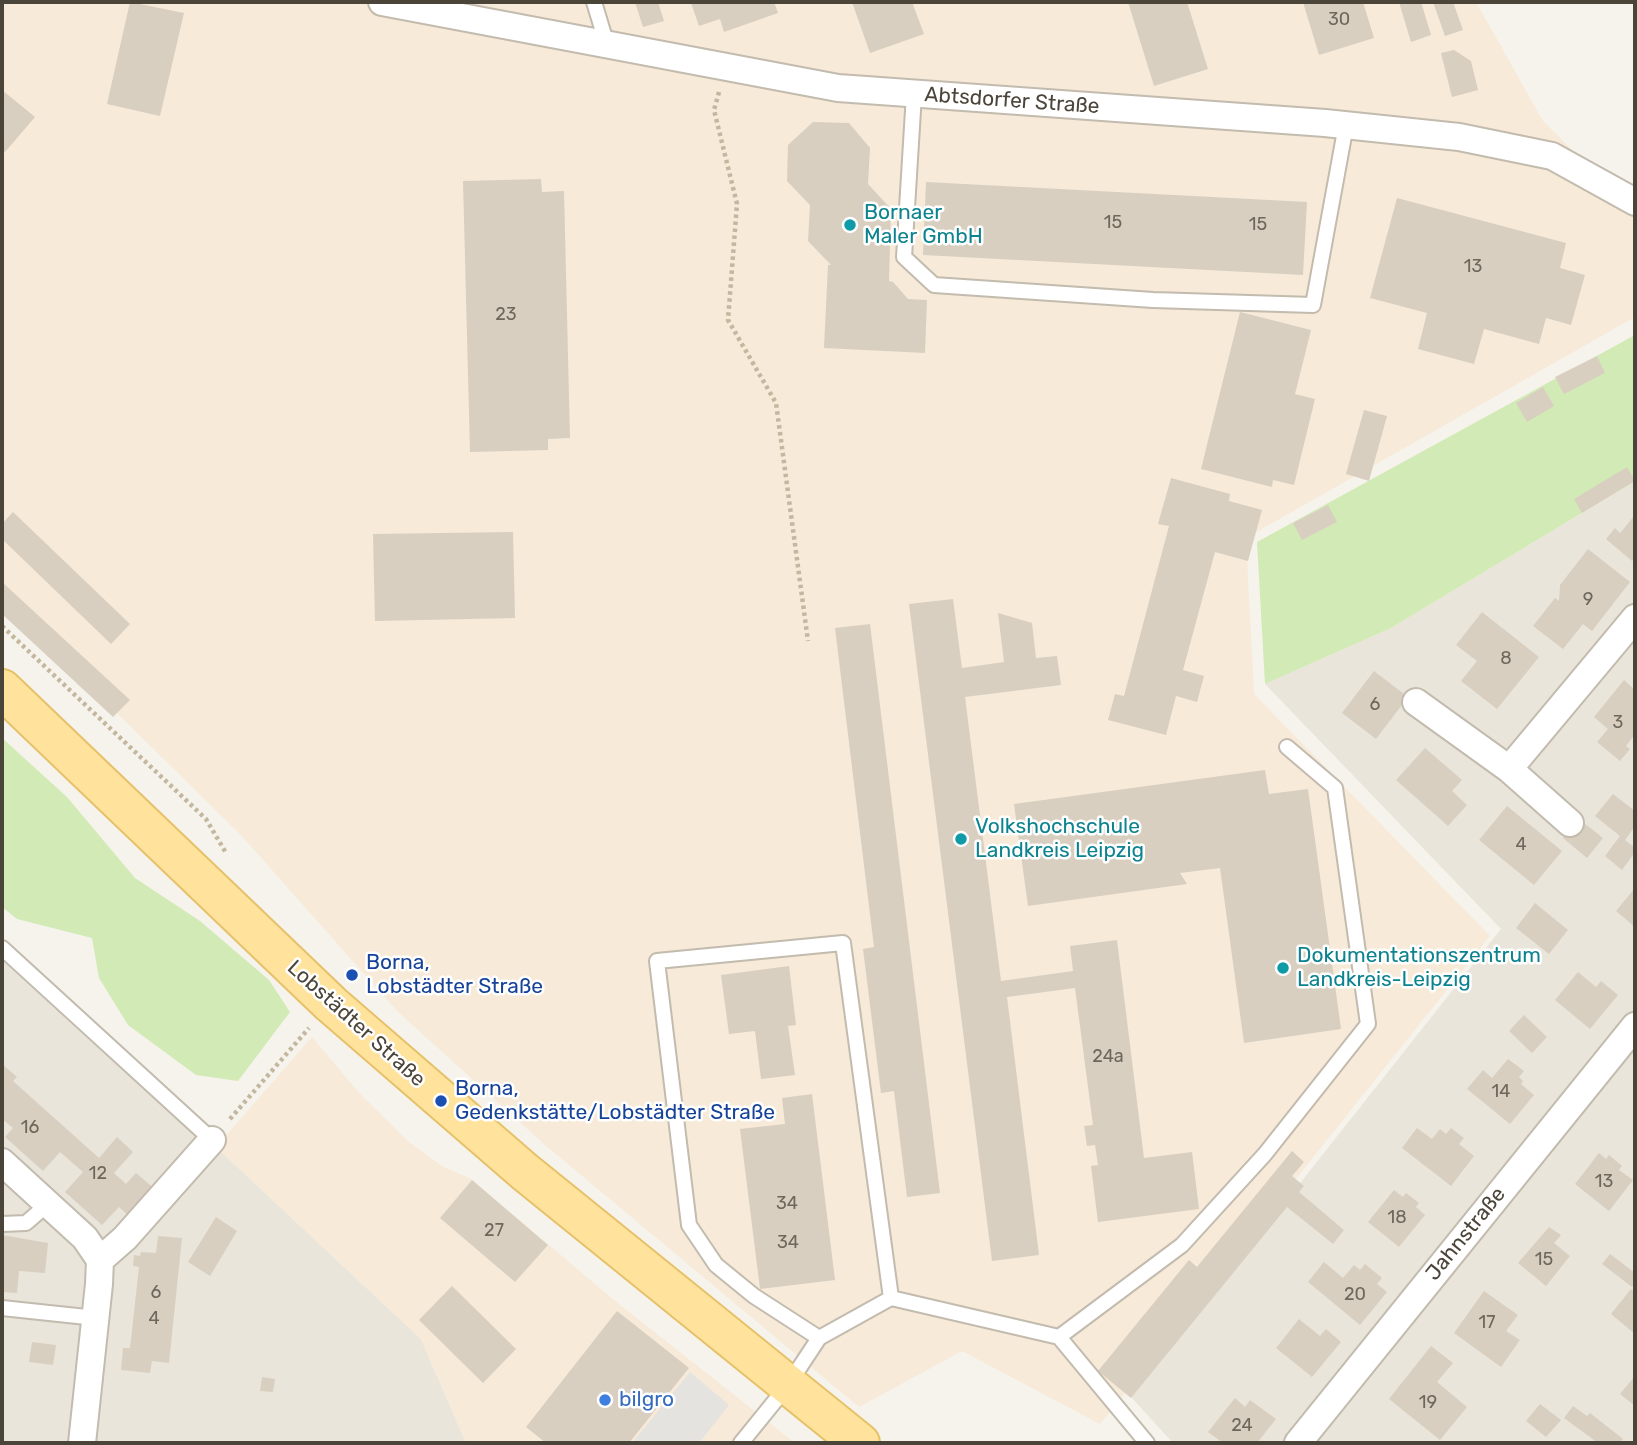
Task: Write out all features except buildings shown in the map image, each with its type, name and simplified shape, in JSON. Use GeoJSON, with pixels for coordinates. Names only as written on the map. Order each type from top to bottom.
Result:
{"type":"FeatureCollection","features":[{"type":"Feature","properties":{"kind":"main road","name":"Lobstädter Straße"},"geometry":{"type":"LineString","coordinates":[[2,689],[331,1004],[525,1172],[860,1443]]}},
{"type":"Feature","properties":{"kind":"street","name":"Abtsdorfer Straße"},"geometry":{"type":"LineString","coordinates":[[382,2],[838,88],[1346,125],[1459,137],[1552,156],[1635,202]]}},
{"type":"Feature","properties":{"kind":"street"},"geometry":{"type":"LineString","coordinates":[[1509,769],[1635,618]]}},
{"type":"Feature","properties":{"kind":"street"},"geometry":{"type":"LineString","coordinates":[[1416,702],[1509,769],[1570,823]]}},
{"type":"Feature","properties":{"kind":"street","name":"Jahnstraße"},"geometry":{"type":"LineString","coordinates":[[1298,1443],[1635,1026]]}},
{"type":"Feature","properties":{"kind":"street"},"geometry":{"type":"LineString","coordinates":[[100,1260],[125,1238],[212,1140]]}},
{"type":"Feature","properties":{"kind":"street"},"geometry":{"type":"LineString","coordinates":[[2,1162],[85,1238],[100,1260],[82,1443]]}},
{"type":"Feature","properties":{"kind":"lane"},"geometry":{"type":"LineString","coordinates":[[594,2],[607,45]]}},
{"type":"Feature","properties":{"kind":"lane"},"geometry":{"type":"LineString","coordinates":[[914,94],[904,257],[933,285],[1153,300],[1314,305],[1346,125]]}},
{"type":"Feature","properties":{"kind":"lane"},"geometry":{"type":"LineString","coordinates":[[1059,1337],[1182,1245],[1265,1154],[1368,1024],[1335,788],[1287,747]]}},
{"type":"Feature","properties":{"kind":"lane"},"geometry":{"type":"LineString","coordinates":[[819,1338],[754,1296],[716,1265],[689,1225],[657,961],[843,943],[891,1298]]}},
{"type":"Feature","properties":{"kind":"lane"},"geometry":{"type":"LineString","coordinates":[[2,948],[212,1140]]}},
{"type":"Feature","properties":{"kind":"lane"},"geometry":{"type":"LineString","coordinates":[[2,1224],[26,1223],[49,1203]]}},
{"type":"Feature","properties":{"kind":"lane"},"geometry":{"type":"LineString","coordinates":[[741,1443],[788,1385],[819,1338],[891,1298],[1059,1337],[1147,1443]]}},
{"type":"Feature","properties":{"kind":"lane"},"geometry":{"type":"LineString","coordinates":[[2,1308],[96,1318]]}},
{"type":"Feature","properties":{"kind":"path"},"geometry":{"type":"LineString","coordinates":[[727,68],[714,110],[737,204],[728,320],[776,403],[808,640]]}},
{"type":"Feature","properties":{"kind":"path"},"geometry":{"type":"LineString","coordinates":[[212,1140],[331,1004]]}},
{"type":"Feature","properties":{"kind":"shaded area"},"geometry":{"type":"Polygon","coordinates":[[[2,2],[1476,2],[1543,121],[1635,212],[1635,317],[1246,538],[1254,694],[1490,936],[1100,1424],[962,1351],[859,1407],[545,1145],[397,1011],[241,835],[2,600],[2,2]]]}},
{"type":"Feature","properties":{"kind":"shaded area"},"geometry":{"type":"Polygon","coordinates":[[[1635,481],[1635,1443],[1173,1443],[1131,1397],[1501,929],[1265,684],[1391,628],[1635,481]]]}},
{"type":"Feature","properties":{"kind":"shaded area"},"geometry":{"type":"Polygon","coordinates":[[[2,956],[216,1147],[421,1339],[466,1443],[2,1443],[2,956]]]}},
{"type":"Feature","properties":{"kind":"shaded area"},"geometry":{"type":"Polygon","coordinates":[[[312,1037],[361,1095],[409,1142],[442,1166],[471,1179],[614,1300],[795,1443],[466,1443],[421,1339],[216,1147],[312,1037]]]}},
{"type":"Feature","properties":{"kind":"shaded area"},"geometry":{"type":"Polygon","coordinates":[[[690,1372],[729,1405],[699,1443],[632,1443],[690,1372]]]}},
{"type":"Feature","properties":{"kind":"green space"},"geometry":{"type":"Polygon","coordinates":[[[1635,335],[1635,481],[1391,628],[1265,684],[1257,542],[1635,335]]]}},
{"type":"Feature","properties":{"kind":"green space"},"geometry":{"type":"Polygon","coordinates":[[[2,738],[67,797],[135,878],[200,921],[269,980],[290,1012],[238,1081],[196,1075],[128,1025],[99,978],[92,938],[17,919],[2,907],[2,738]]]}},
{"type":"Feature","properties":{"kind":"place","name":"Bornaer Maler GmbH"},"geometry":{"type":"Point","coordinates":[850,225]}},
{"type":"Feature","properties":{"kind":"place","name":"Volkshochschule Landkreis Leipzig"},"geometry":{"type":"Point","coordinates":[961,839]}},
{"type":"Feature","properties":{"kind":"place","name":"Dokumentationszentrum Landkreis-Leipzig"},"geometry":{"type":"Point","coordinates":[1283,968]}},
{"type":"Feature","properties":{"kind":"place","name":"Borna, Lobstädter Straße"},"geometry":{"type":"Point","coordinates":[352,975]}},
{"type":"Feature","properties":{"kind":"place","name":"Borna, Gedenkstätte/Lobstädter Straße"},"geometry":{"type":"Point","coordinates":[441,1101]}},
{"type":"Feature","properties":{"kind":"place","name":"bilgro"},"geometry":{"type":"Point","coordinates":[605,1400]}}]}
